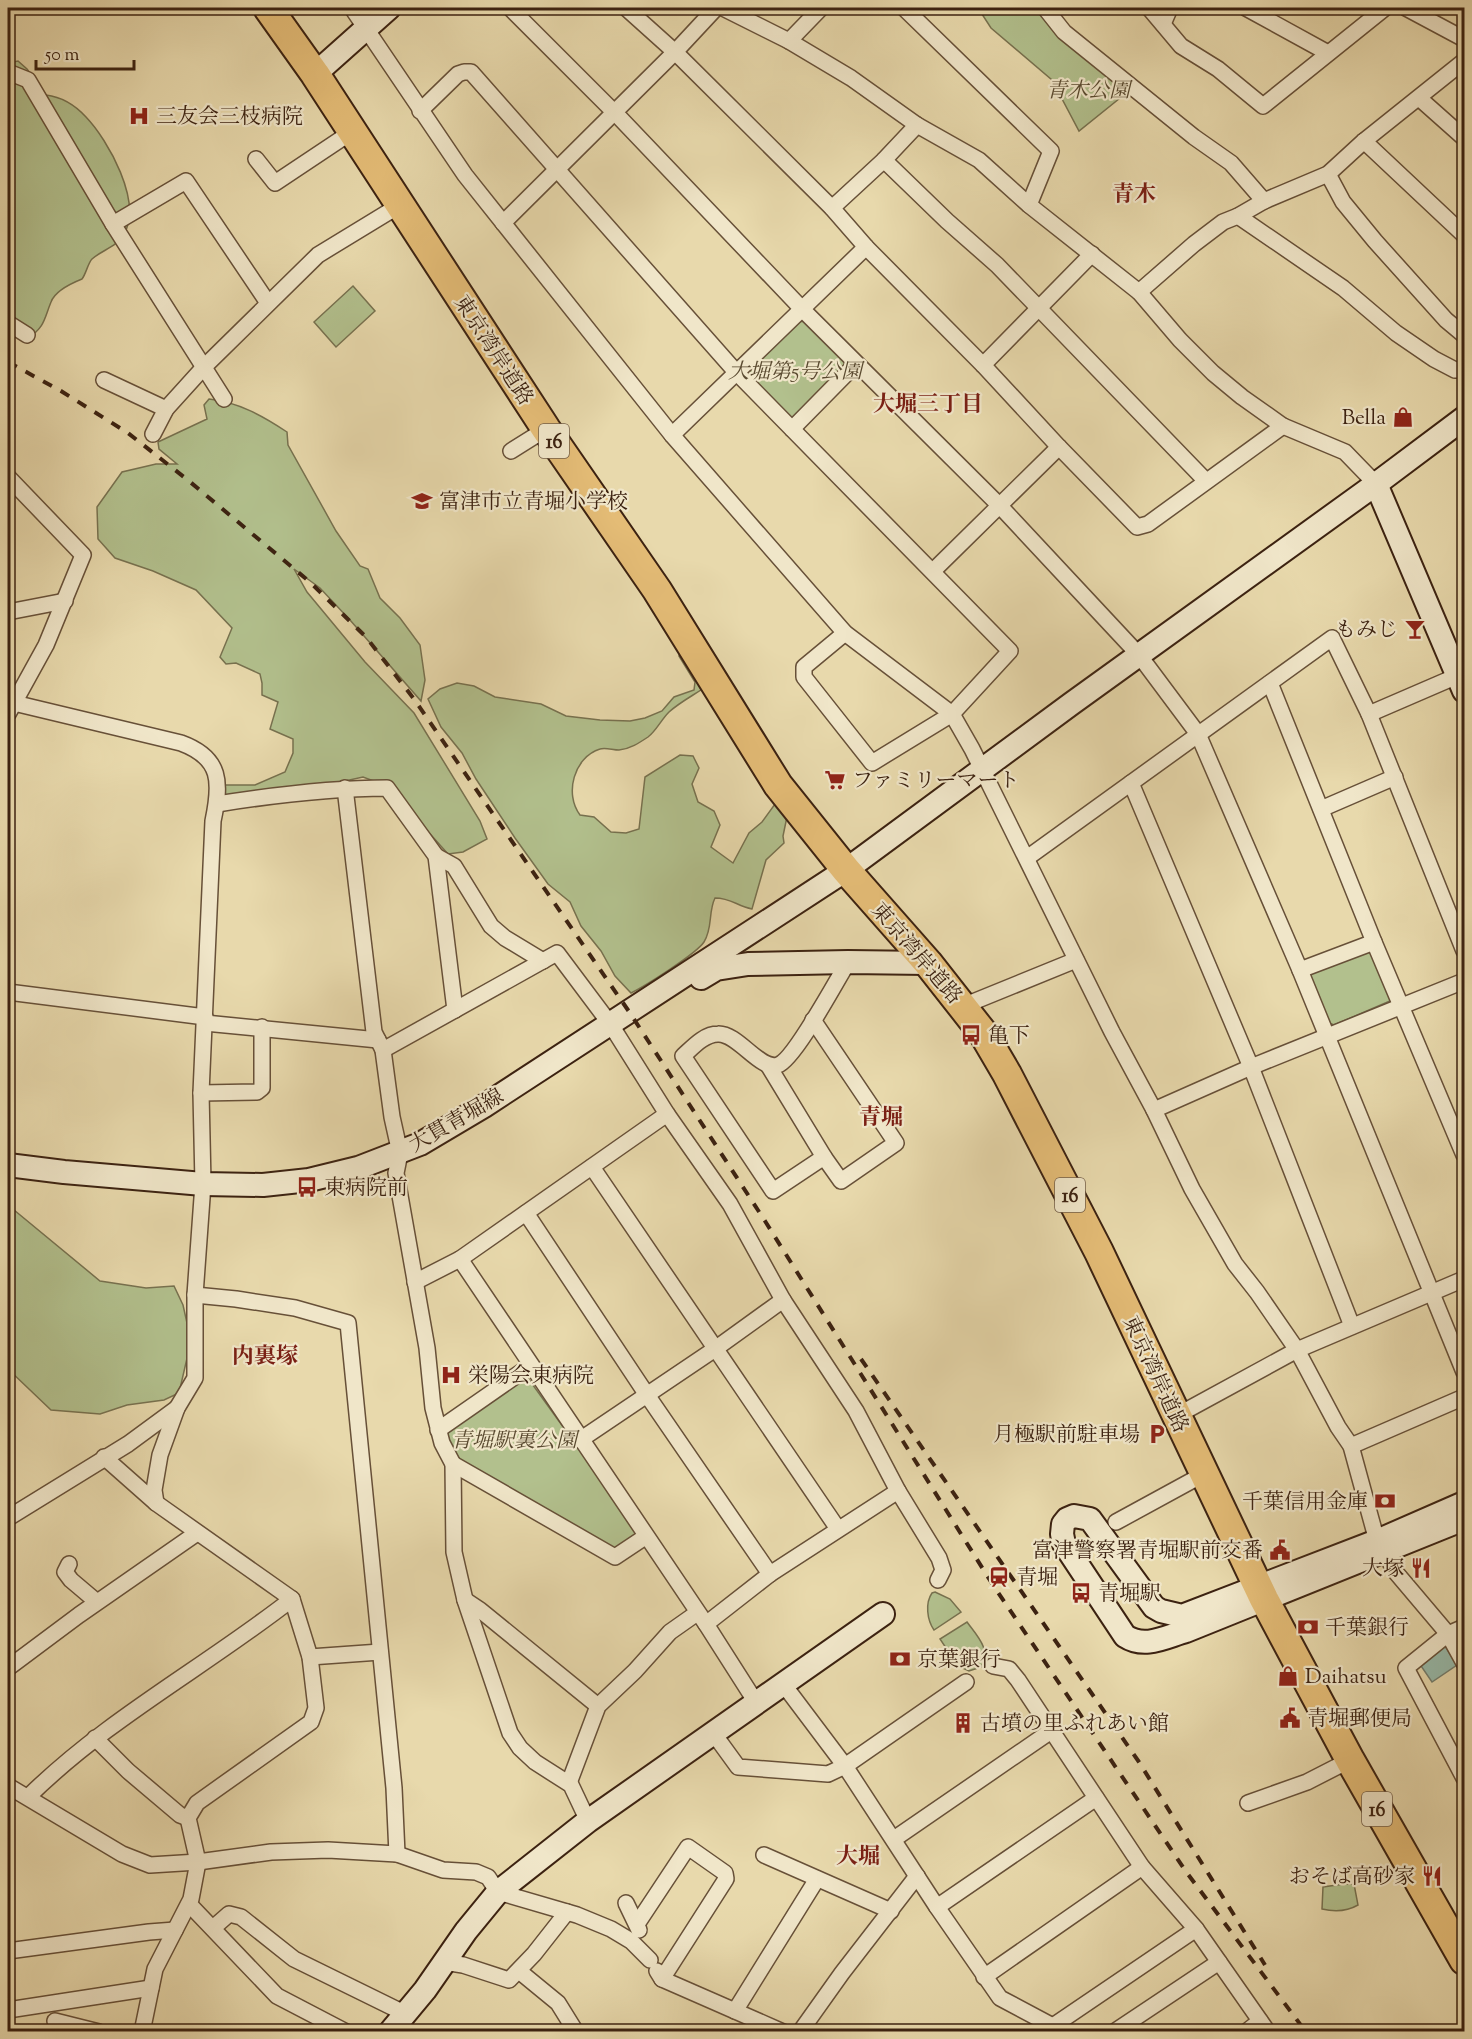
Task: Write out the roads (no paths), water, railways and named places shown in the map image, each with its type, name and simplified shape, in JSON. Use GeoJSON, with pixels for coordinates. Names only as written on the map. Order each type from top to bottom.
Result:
{"type":"FeatureCollection","features":[{"type":"Feature","properties":{"kind":"highway","name":"東京湾岸道路"},"geometry":{"type":"LineString","coordinates":[[268,8],[353,131],[546,429],[657,590],[778,785],[846,870],[928,963],[983,1033],[1007,1074],[1099,1252],[1260,1593],[1350,1760],[1464,1960]]}},
{"type":"Feature","properties":{"kind":"street"},"geometry":{"type":"LineString","coordinates":[[352,8],[465,175],[672,435],[845,633],[952,714],[983,770],[1192,1189],[1234,1264],[1257,1292],[1297,1350],[1338,1427],[1351,1446],[1382,1546],[1393,1569],[1448,1634],[1464,1662]]}},
{"type":"Feature","properties":{"kind":"street"},"geometry":{"type":"LineString","coordinates":[[315,74],[389,8]]}},
{"type":"Feature","properties":{"kind":"street"},"geometry":{"type":"LineString","coordinates":[[510,8],[614,112],[856,364],[999,505],[1139,655],[1198,734],[1300,970],[1464,1372]]}},
{"type":"Feature","properties":{"kind":"street"},"geometry":{"type":"LineString","coordinates":[[626,8],[675,52],[832,208],[866,247],[983,364],[1059,447],[1137,526],[1149,524],[1282,426]]}},
{"type":"Feature","properties":{"kind":"street"},"geometry":{"type":"LineString","coordinates":[[503,223],[675,52],[716,8]]}},
{"type":"Feature","properties":{"kind":"street"},"geometry":{"type":"LineString","coordinates":[[723,8],[789,41],[850,78],[916,125],[979,160],[1029,205],[1139,292],[1180,340],[1213,373],[1242,397],[1282,426],[1345,452],[1376,484],[1462,680],[1369,714]]}},
{"type":"Feature","properties":{"kind":"street"},"geometry":{"type":"LineString","coordinates":[[789,41],[821,8]]}},
{"type":"Feature","properties":{"kind":"street"},"geometry":{"type":"LineString","coordinates":[[904,8],[1051,151],[1029,205]]}},
{"type":"Feature","properties":{"kind":"street"},"geometry":{"type":"LineString","coordinates":[[1046,8],[1064,32],[1194,137],[1231,163],[1264,201]]}},
{"type":"Feature","properties":{"kind":"street"},"geometry":{"type":"LineString","coordinates":[[1149,8],[1181,46],[1218,69],[1263,106],[1385,8]]}},
{"type":"Feature","properties":{"kind":"street"},"geometry":{"type":"LineString","coordinates":[[1163,24],[1170,8]]}},
{"type":"Feature","properties":{"kind":"street"},"geometry":{"type":"LineString","coordinates":[[1246,8],[1328,53]]}},
{"type":"Feature","properties":{"kind":"street"},"geometry":{"type":"LineString","coordinates":[[1406,8],[1464,39]]}},
{"type":"Feature","properties":{"kind":"street"},"geometry":{"type":"LineString","coordinates":[[1139,292],[1223,222],[1239,216],[1264,201],[1328,174],[1364,141],[1464,61]]}},
{"type":"Feature","properties":{"kind":"street"},"geometry":{"type":"LineString","coordinates":[[8,72],[28,80],[113,224],[224,399]]}},
{"type":"Feature","properties":{"kind":"street"},"geometry":{"type":"LineString","coordinates":[[420,111],[458,74],[471,72],[736,372],[1010,651],[952,714],[872,763],[804,677],[804,667],[845,633]]}},
{"type":"Feature","properties":{"kind":"street"},"geometry":{"type":"LineString","coordinates":[[1419,98],[1464,138]]}},
{"type":"Feature","properties":{"kind":"street"},"geometry":{"type":"LineString","coordinates":[[832,208],[884,160],[916,125]]}},
{"type":"Feature","properties":{"kind":"street"},"geometry":{"type":"LineString","coordinates":[[256,159],[275,183],[353,131]]}},
{"type":"Feature","properties":{"kind":"street"},"geometry":{"type":"LineString","coordinates":[[1364,141],[1464,235]]}},
{"type":"Feature","properties":{"kind":"street"},"geometry":{"type":"LineString","coordinates":[[884,160],[947,221],[997,265],[1206,481]]}},
{"type":"Feature","properties":{"kind":"street"},"geometry":{"type":"LineString","coordinates":[[1328,174],[1343,202],[1375,241],[1446,320],[1464,335]]}},
{"type":"Feature","properties":{"kind":"street"},"geometry":{"type":"LineString","coordinates":[[113,224],[186,181],[268,303]]}},
{"type":"Feature","properties":{"kind":"street"},"geometry":{"type":"LineString","coordinates":[[153,434],[166,409],[204,367],[318,255],[400,206]]}},
{"type":"Feature","properties":{"kind":"street"},"geometry":{"type":"LineString","coordinates":[[1239,216],[1343,288],[1396,333],[1434,359],[1455,370],[1464,370]]}},
{"type":"Feature","properties":{"kind":"street"},"geometry":{"type":"LineString","coordinates":[[672,435],[866,247]]}},
{"type":"Feature","properties":{"kind":"street"},"geometry":{"type":"LineString","coordinates":[[983,364],[1092,254]]}},
{"type":"Feature","properties":{"kind":"street"},"geometry":{"type":"LineString","coordinates":[[8,323],[27,335]]}},
{"type":"Feature","properties":{"kind":"street"},"geometry":{"type":"LineString","coordinates":[[792,429],[856,364]]}},
{"type":"Feature","properties":{"kind":"street"},"geometry":{"type":"LineString","coordinates":[[104,380],[166,409]]}},
{"type":"Feature","properties":{"kind":"street","name":"大貫青堀線"},"geometry":{"type":"LineString","coordinates":[[8,1165],[202,1184],[263,1185],[309,1180],[358,1168],[420,1143],[484,1106],[620,1019],[846,870],[1464,418]]}},
{"type":"Feature","properties":{"kind":"street"},"geometry":{"type":"LineString","coordinates":[[511,451],[546,429]]}},
{"type":"Feature","properties":{"kind":"street"},"geometry":{"type":"LineString","coordinates":[[933,572],[1059,447]]}},
{"type":"Feature","properties":{"kind":"street"},"geometry":{"type":"LineString","coordinates":[[8,477],[83,555],[46,645],[11,708],[181,743],[196,749],[211,762],[217,771],[201,1093],[202,1184],[195,1295],[195,1377],[177,1408],[160,1455],[154,1490],[156,1503]]}},
{"type":"Feature","properties":{"kind":"street"},"geometry":{"type":"LineString","coordinates":[[8,612],[65,601]]}},
{"type":"Feature","properties":{"kind":"street"},"geometry":{"type":"LineString","coordinates":[[1027,858],[1332,638],[1369,714],[1464,951]]}},
{"type":"Feature","properties":{"kind":"street"},"geometry":{"type":"LineString","coordinates":[[1269,683],[1374,942],[1464,1155]]}},
{"type":"Feature","properties":{"kind":"street"},"geometry":{"type":"LineString","coordinates":[[1321,809],[1395,777]]}},
{"type":"Feature","properties":{"kind":"street"},"geometry":{"type":"LineString","coordinates":[[1131,783],[1251,1067],[1352,1326]]}},
{"type":"Feature","properties":{"kind":"street"},"geometry":{"type":"LineString","coordinates":[[217,804],[297,792],[345,788],[387,788],[436,856],[454,866],[491,926],[505,938],[543,961]]}},
{"type":"Feature","properties":{"kind":"street"},"geometry":{"type":"LineString","coordinates":[[345,788],[372,1021],[380,1045],[400,1153],[396,1173],[427,1348],[433,1408],[442,1443],[453,1464],[454,1552],[465,1600],[510,1733],[520,1748],[535,1762],[571,1785],[588,1821]]}},
{"type":"Feature","properties":{"kind":"street"},"geometry":{"type":"LineString","coordinates":[[436,856],[455,1010]]}},
{"type":"Feature","properties":{"kind":"street"},"geometry":{"type":"LineString","coordinates":[[1300,970],[1374,942]]}},
{"type":"Feature","properties":{"kind":"street"},"geometry":{"type":"LineString","coordinates":[[8,992],[380,1045],[455,1010],[557,953],[620,1019],[667,1114],[730,1204],[783,1300],[856,1411],[898,1491],[939,1558],[943,1570],[938,1580]]}},
{"type":"Feature","properties":{"kind":"street"},"geometry":{"type":"LineString","coordinates":[[963,1006],[1076,960]]}},
{"type":"Feature","properties":{"kind":"street"},"geometry":{"type":"LineString","coordinates":[[768,1065],[777,1065],[786,1060],[848,962]]}},
{"type":"Feature","properties":{"kind":"street"},"geometry":{"type":"LineString","coordinates":[[620,1019],[639,1013],[716,969],[748,964],[928,963]]}},
{"type":"Feature","properties":{"kind":"street"},"geometry":{"type":"LineString","coordinates":[[1154,1110],[1251,1067],[1464,981]]}},
{"type":"Feature","properties":{"kind":"street"},"geometry":{"type":"LineString","coordinates":[[813,1020],[896,1143],[841,1181],[768,1065],[731,1038],[718,1034],[705,1038],[683,1056],[773,1191],[824,1156]]}},
{"type":"Feature","properties":{"kind":"street"},"geometry":{"type":"LineString","coordinates":[[201,1093],[257,1092],[262,1088],[262,1027]]}},
{"type":"Feature","properties":{"kind":"street"},"geometry":{"type":"LineString","coordinates":[[416,1282],[460,1259],[667,1114]]}},
{"type":"Feature","properties":{"kind":"street"},"geometry":{"type":"LineString","coordinates":[[592,1167],[838,1529]]}},
{"type":"Feature","properties":{"kind":"street"},"geometry":{"type":"LineString","coordinates":[[526,1213],[770,1574]]}},
{"type":"Feature","properties":{"kind":"street"},"geometry":{"type":"LineString","coordinates":[[460,1259],[757,1704]]}},
{"type":"Feature","properties":{"kind":"street"},"geometry":{"type":"LineString","coordinates":[[1176,1416],[1297,1350],[1464,1279]]}},
{"type":"Feature","properties":{"kind":"street"},"geometry":{"type":"LineString","coordinates":[[195,1295],[295,1308],[348,1323],[394,1788],[397,1854]]}},
{"type":"Feature","properties":{"kind":"street"},"geometry":{"type":"LineString","coordinates":[[580,1440],[783,1300]]}},
{"type":"Feature","properties":{"kind":"street"},"geometry":{"type":"LineString","coordinates":[[438,1430],[530,1366]]}},
{"type":"Feature","properties":{"kind":"street"},"geometry":{"type":"LineString","coordinates":[[1351,1446],[1464,1397]]}},
{"type":"Feature","properties":{"kind":"street"},"geometry":{"type":"LineString","coordinates":[[8,1518],[128,1444],[177,1408]]}},
{"type":"Feature","properties":{"kind":"street"},"geometry":{"type":"LineString","coordinates":[[104,1457],[156,1503],[292,1599],[310,1657],[316,1708],[311,1722],[198,1803],[188,1818],[198,1863],[189,1904],[155,1969],[141,2031]]}},
{"type":"Feature","properties":{"kind":"street"},"geometry":{"type":"LineString","coordinates":[[453,1464],[615,1557],[645,1537]]}},
{"type":"Feature","properties":{"kind":"street"},"geometry":{"type":"LineString","coordinates":[[1116,1522],[1204,1474]]}},
{"type":"Feature","properties":{"kind":"street"},"geometry":{"type":"LineString","coordinates":[[569,1783],[598,1706],[635,1671],[670,1632],[701,1618],[898,1491]]}},
{"type":"Feature","properties":{"kind":"street"},"geometry":{"type":"LineString","coordinates":[[1382,1546],[1464,1503]]}},
{"type":"Feature","properties":{"kind":"street"},"geometry":{"type":"LineString","coordinates":[[1260,1593],[1186,1631],[1146,1643],[1135,1643],[1125,1636],[1068,1551],[1062,1534],[1064,1524],[1067,1519],[1074,1516],[1090,1519],[1154,1607],[1182,1616],[1260,1593],[1382,1546],[1464,1519]]}},
{"type":"Feature","properties":{"kind":"street"},"geometry":{"type":"LineString","coordinates":[[8,1668],[97,1602],[197,1533]]}},
{"type":"Feature","properties":{"kind":"street"},"geometry":{"type":"LineString","coordinates":[[69,1564],[65,1572],[97,1602]]}},
{"type":"Feature","properties":{"kind":"street"},"geometry":{"type":"LineString","coordinates":[[28,1797],[55,1770],[95,1738],[263,1622],[292,1599]]}},
{"type":"Feature","properties":{"kind":"street"},"geometry":{"type":"LineString","coordinates":[[465,1600],[598,1706]]}},
{"type":"Feature","properties":{"kind":"street"},"geometry":{"type":"LineString","coordinates":[[390,2031],[425,1990],[466,1931],[498,1892],[588,1821],[883,1614]]}},
{"type":"Feature","properties":{"kind":"street"},"geometry":{"type":"LineString","coordinates":[[1464,1627],[1448,1634],[1406,1668],[1464,1778]]}},
{"type":"Feature","properties":{"kind":"street"},"geometry":{"type":"LineString","coordinates":[[310,1657],[380,1652]]}},
{"type":"Feature","properties":{"kind":"street"},"geometry":{"type":"LineString","coordinates":[[993,1666],[1009,1669],[1142,1867],[1196,1929],[1264,2026],[1246,2031]]}},
{"type":"Feature","properties":{"kind":"street"},"geometry":{"type":"LineString","coordinates":[[714,1734],[738,1767],[828,1774],[845,1766],[966,1682]]}},
{"type":"Feature","properties":{"kind":"street"},"geometry":{"type":"LineString","coordinates":[[784,1685],[845,1766],[937,1907],[1000,1998],[1059,2029],[1196,1929]]}},
{"type":"Feature","properties":{"kind":"street"},"geometry":{"type":"LineString","coordinates":[[894,1839],[1051,1731]]}},
{"type":"Feature","properties":{"kind":"street"},"geometry":{"type":"LineString","coordinates":[[95,1738],[128,1771],[180,1815],[188,1818]]}},
{"type":"Feature","properties":{"kind":"street"},"geometry":{"type":"LineString","coordinates":[[1248,1803],[1307,1782],[1350,1760]]}},
{"type":"Feature","properties":{"kind":"street"},"geometry":{"type":"LineString","coordinates":[[8,1786],[122,1854],[150,1865],[198,1863],[271,1852],[328,1850],[397,1854],[443,1870],[476,1872],[488,1878],[498,1892],[567,1912],[611,1929],[631,1941],[650,1960]]}},
{"type":"Feature","properties":{"kind":"street"},"geometry":{"type":"LineString","coordinates":[[937,1907],[1096,1798]]}},
{"type":"Feature","properties":{"kind":"street"},"geometry":{"type":"LineString","coordinates":[[637,1924],[688,1847],[725,1873],[726,1879],[662,1979]]}},
{"type":"Feature","properties":{"kind":"street"},"geometry":{"type":"LineString","coordinates":[[764,1855],[891,1911]]}},
{"type":"Feature","properties":{"kind":"street"},"geometry":{"type":"LineString","coordinates":[[984,1977],[1142,1867]]}},
{"type":"Feature","properties":{"kind":"street"},"geometry":{"type":"LineString","coordinates":[[801,2031],[842,1973],[917,1876]]}},
{"type":"Feature","properties":{"kind":"street"},"geometry":{"type":"LineString","coordinates":[[735,2011],[817,1879]]}},
{"type":"Feature","properties":{"kind":"street"},"geometry":{"type":"LineString","coordinates":[[626,1903],[637,1924],[650,1960],[662,1979],[783,2031]]}},
{"type":"Feature","properties":{"kind":"street"},"geometry":{"type":"LineString","coordinates":[[189,1904],[278,1996],[346,2031]]}},
{"type":"Feature","properties":{"kind":"street"},"geometry":{"type":"LineString","coordinates":[[444,1962],[463,1965],[509,1980],[567,1912]]}},
{"type":"Feature","properties":{"kind":"street"},"geometry":{"type":"LineString","coordinates":[[213,1928],[230,1914],[241,1917],[294,1959],[406,2014]]}},
{"type":"Feature","properties":{"kind":"street"},"geometry":{"type":"LineString","coordinates":[[8,1951],[175,1930]]}},
{"type":"Feature","properties":{"kind":"street"},"geometry":{"type":"LineString","coordinates":[[1114,2031],[1219,1962]]}},
{"type":"Feature","properties":{"kind":"street"},"geometry":{"type":"LineString","coordinates":[[519,1971],[558,2002],[576,2031]]}},
{"type":"Feature","properties":{"kind":"street"},"geometry":{"type":"LineString","coordinates":[[8,2010],[151,1988]]}},
{"type":"Feature","properties":{"kind":"street"},"geometry":{"type":"LineString","coordinates":[[55,2021],[99,2031]]}},
{"type":"Feature","properties":{"kind":"railway"},"geometry":{"type":"LineString","coordinates":[[8,362],[61,391],[128,433],[311,583],[366,637],[414,699],[630,1013],[765,1221],[993,1585],[1187,1873],[1306,2032]]}},
{"type":"Feature","properties":{"kind":"railway"},"geometry":{"type":"LineString","coordinates":[[861,1359],[1139,1762],[1265,1965]]}},
{"type":"Feature","properties":{"kind":"place","name":"三友会三枝病院"},"geometry":{"type":"Point","coordinates":[139,116]}},
{"type":"Feature","properties":{"kind":"place","name":"Bella"},"geometry":{"type":"Point","coordinates":[1403,417]}},
{"type":"Feature","properties":{"kind":"place","name":"富津市立青堀小学校"},"geometry":{"type":"Point","coordinates":[422,501]}},
{"type":"Feature","properties":{"kind":"place","name":"もみじ"},"geometry":{"type":"Point","coordinates":[1415,629]}},
{"type":"Feature","properties":{"kind":"place","name":"ファミリーマート"},"geometry":{"type":"Point","coordinates":[835,780]}},
{"type":"Feature","properties":{"kind":"place","name":"亀下"},"geometry":{"type":"Point","coordinates":[971,1035]}},
{"type":"Feature","properties":{"kind":"place","name":"東病院前"},"geometry":{"type":"Point","coordinates":[307,1187]}},
{"type":"Feature","properties":{"kind":"place","name":"栄陽会東病院"},"geometry":{"type":"Point","coordinates":[451,1375]}},
{"type":"Feature","properties":{"kind":"place","name":"月極駅前駐車場"},"geometry":{"type":"Point","coordinates":[1157,1434]}},
{"type":"Feature","properties":{"kind":"place","name":"千葉信用金庫"},"geometry":{"type":"Point","coordinates":[1385,1501]}},
{"type":"Feature","properties":{"kind":"place","name":"富津警察署青堀駅前交番"},"geometry":{"type":"Point","coordinates":[1280,1550]}},
{"type":"Feature","properties":{"kind":"place","name":"大塚"},"geometry":{"type":"Point","coordinates":[1421,1568]}},
{"type":"Feature","properties":{"kind":"place","name":"青堀"},"geometry":{"type":"Point","coordinates":[999,1577]}},
{"type":"Feature","properties":{"kind":"place","name":"青堀駅"},"geometry":{"type":"Point","coordinates":[1081,1593]}},
{"type":"Feature","properties":{"kind":"place","name":"千葉銀行"},"geometry":{"type":"Point","coordinates":[1308,1627]}},
{"type":"Feature","properties":{"kind":"place","name":"京葉銀行"},"geometry":{"type":"Point","coordinates":[900,1659]}},
{"type":"Feature","properties":{"kind":"place","name":"Daihatsu"},"geometry":{"type":"Point","coordinates":[1288,1676]}},
{"type":"Feature","properties":{"kind":"place","name":"青堀郵便局"},"geometry":{"type":"Point","coordinates":[1290,1718]}},
{"type":"Feature","properties":{"kind":"place","name":"古墳の里ふれあい館"},"geometry":{"type":"Point","coordinates":[963,1723]}},
{"type":"Feature","properties":{"kind":"place","name":"おそば高砂家"},"geometry":{"type":"Point","coordinates":[1432,1876]}},
{"type":"Feature","properties":{"kind":"district","name":"青木"},"geometry":{"type":"Point","coordinates":[1134,193]}},
{"type":"Feature","properties":{"kind":"district","name":"大堀三丁目"},"geometry":{"type":"Point","coordinates":[928,403]}},
{"type":"Feature","properties":{"kind":"district","name":"青堀"},"geometry":{"type":"Point","coordinates":[881,1116]}},
{"type":"Feature","properties":{"kind":"district","name":"内裏塚"},"geometry":{"type":"Point","coordinates":[265,1355]}},
{"type":"Feature","properties":{"kind":"district","name":"大堀"},"geometry":{"type":"Point","coordinates":[858,1855]}},
{"type":"Feature","properties":{"kind":"park label","name":"青木公園"},"geometry":{"type":"Point","coordinates":[1088,90]}},
{"type":"Feature","properties":{"kind":"park label","name":"大堀第5号公園"},"geometry":{"type":"Point","coordinates":[795,371]}},
{"type":"Feature","properties":{"kind":"park label","name":"青堀駅裏公園"},"geometry":{"type":"Point","coordinates":[514,1440]}}]}
